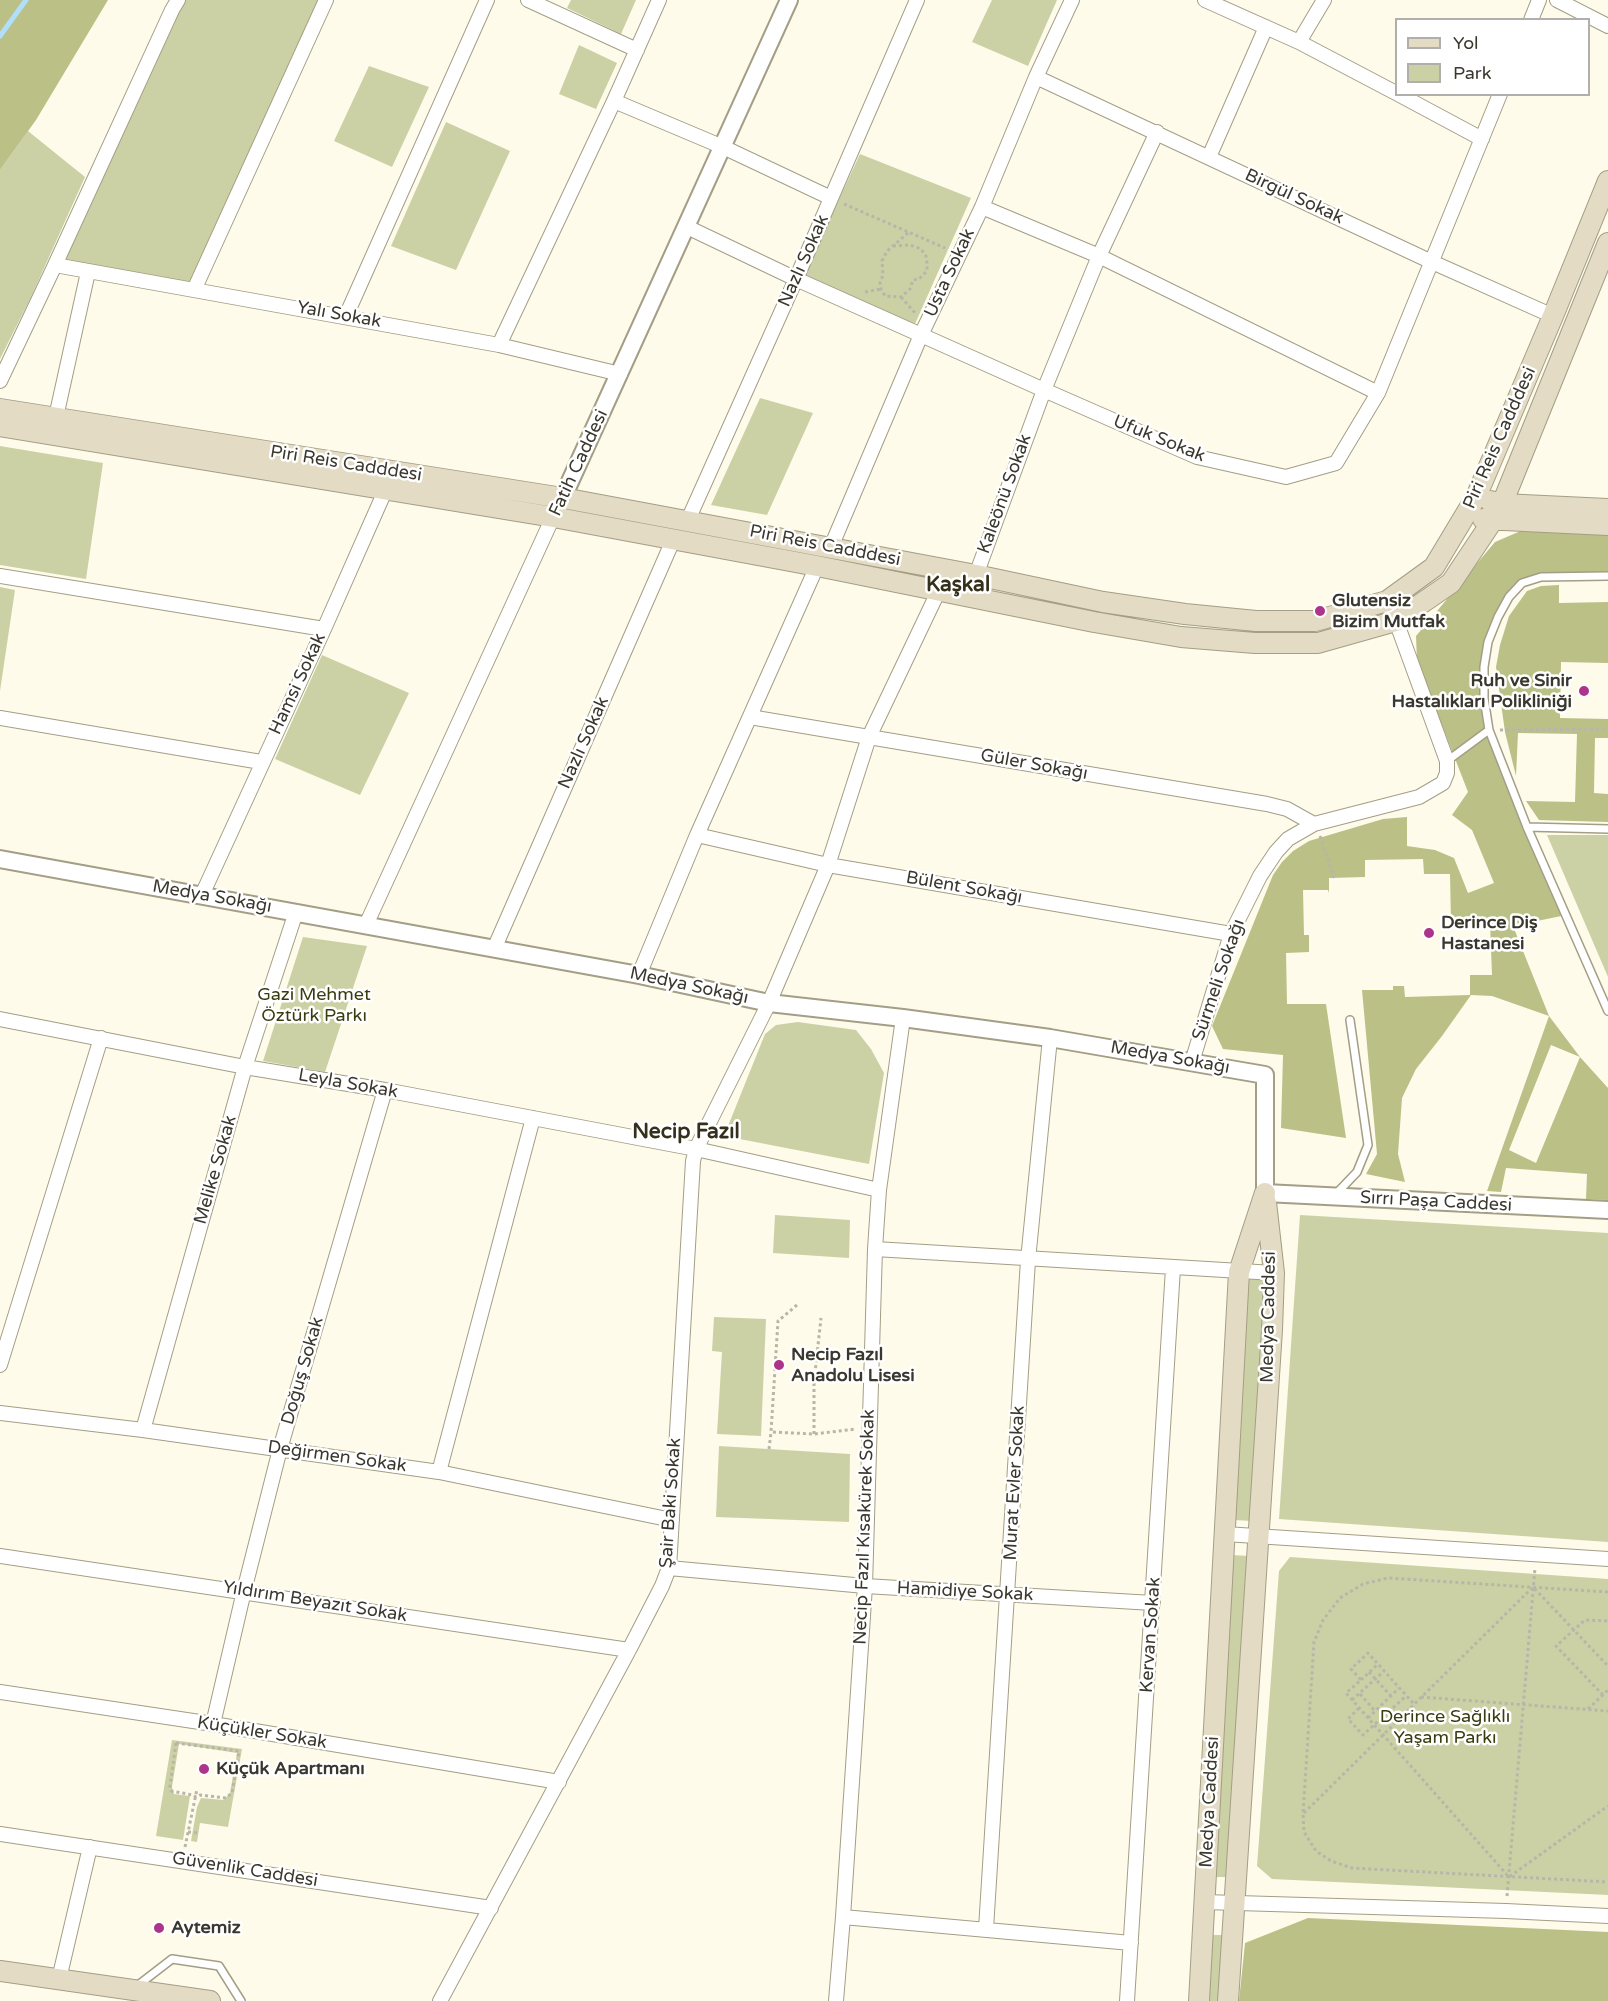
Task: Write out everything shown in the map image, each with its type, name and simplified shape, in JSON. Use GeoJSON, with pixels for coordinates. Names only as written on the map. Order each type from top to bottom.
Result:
{"type":"FeatureCollection","features":[{"type":"Feature","properties":{"kind":"main road","name":"Piri Reis Cadddesi"},"geometry":{"type":"LineString","coordinates":[[0,426],[389,481],[563,498],[831,547],[1103,602],[1185,614],[1256,621],[1315,621],[1387,601],[1434,567],[1476,497],[1608,181]]}},
{"type":"Feature","properties":{"kind":"main road","name":"Piri Reis Cadddesi"},"geometry":{"type":"LineString","coordinates":[[0,409],[56,417],[389,481],[553,517],[674,538],[1116,626],[1181,637],[1255,643],[1318,643],[1396,621],[1451,583],[1498,512],[1608,245]]}},
{"type":"Feature","properties":{"kind":"main road"},"geometry":{"type":"LineString","coordinates":[[1476,497],[1498,512],[1608,525]]}},
{"type":"Feature","properties":{"kind":"main road"},"geometry":{"type":"LineString","coordinates":[[1466,516],[1498,512],[1608,509]]}},
{"type":"Feature","properties":{"kind":"main road","name":"Medya Caddesi"},"geometry":{"type":"LineString","coordinates":[[1199,2001],[1239,1272],[1265,1193]]}},
{"type":"Feature","properties":{"kind":"main road","name":"Medya Caddesi"},"geometry":{"type":"LineString","coordinates":[[1228,2001],[1272,1330],[1274,1274],[1265,1193]]}},
{"type":"Feature","properties":{"kind":"main road"},"geometry":{"type":"LineString","coordinates":[[1,1969],[210,2001]]}},
{"type":"Feature","properties":{"kind":"street"},"geometry":{"type":"LineString","coordinates":[[0,381],[178,0]]}},
{"type":"Feature","properties":{"kind":"street"},"geometry":{"type":"LineString","coordinates":[[194,290],[326,0]]}},
{"type":"Feature","properties":{"kind":"street"},"geometry":{"type":"LineString","coordinates":[[346,316],[487,0]]}},
{"type":"Feature","properties":{"kind":"street"},"geometry":{"type":"LineString","coordinates":[[528,0],[637,50]]}},
{"type":"Feature","properties":{"kind":"street"},"geometry":{"type":"LineString","coordinates":[[500,345],[659,0]]}},
{"type":"Feature","properties":{"kind":"street","name":"Fatih Caddesi"},"geometry":{"type":"LineString","coordinates":[[366,924],[620,374],[789,0]]}},
{"type":"Feature","properties":{"kind":"street","name":"Nazlı Sokak"},"geometry":{"type":"LineString","coordinates":[[688,520],[917,0]]}},
{"type":"Feature","properties":{"kind":"street","name":"Usta Sokak"},"geometry":{"type":"LineString","coordinates":[[831,547],[921,335],[982,207],[1036,77],[1072,0]]}},
{"type":"Feature","properties":{"kind":"street"},"geometry":{"type":"LineString","coordinates":[[1205,0],[1299,42],[1395,93]]}},
{"type":"Feature","properties":{"kind":"street"},"geometry":{"type":"LineString","coordinates":[[1299,42],[1324,0]]}},
{"type":"Feature","properties":{"kind":"street"},"geometry":{"type":"LineString","coordinates":[[1532,18],[1539,0]]}},
{"type":"Feature","properties":{"kind":"street"},"geometry":{"type":"LineString","coordinates":[[1557,0],[1608,26]]}},
{"type":"Feature","properties":{"kind":"street"},"geometry":{"type":"LineString","coordinates":[[1209,157],[1266,27]]}},
{"type":"Feature","properties":{"kind":"street","name":"Birgül Sokak"},"geometry":{"type":"LineString","coordinates":[[1036,77],[1553,316]]}},
{"type":"Feature","properties":{"kind":"street"},"geometry":{"type":"LineString","coordinates":[[1401,96],[1482,139]]}},
{"type":"Feature","properties":{"kind":"street","name":"Ufuk Sokak"},"geometry":{"type":"LineString","coordinates":[[687,226],[796,279],[1197,457],[1286,477],[1336,462],[1378,393],[1499,96]]}},
{"type":"Feature","properties":{"kind":"street"},"geometry":{"type":"LineString","coordinates":[[614,101],[723,147],[831,198]]}},
{"type":"Feature","properties":{"kind":"street","name":"Kaleönü Sokak"},"geometry":{"type":"LineString","coordinates":[[939,590],[976,575],[1044,390],[1099,256],[1157,132]]}},
{"type":"Feature","properties":{"kind":"street"},"geometry":{"type":"LineString","coordinates":[[982,207],[1099,256],[1378,393]]}},
{"type":"Feature","properties":{"kind":"street"},"geometry":{"type":"LineString","coordinates":[[1585,237],[1608,245]]}},
{"type":"Feature","properties":{"kind":"street","name":"Yalı Sokak"},"geometry":{"type":"LineString","coordinates":[[55,266],[500,345],[620,374]]}},
{"type":"Feature","properties":{"kind":"street"},"geometry":{"type":"LineString","coordinates":[[56,417],[88,272]]}},
{"type":"Feature","properties":{"kind":"street","name":"Hamsi Sokak"},"geometry":{"type":"LineString","coordinates":[[202,895],[389,481]]}},
{"type":"Feature","properties":{"kind":"street","name":"Nazlı Sokak"},"geometry":{"type":"LineString","coordinates":[[494,948],[674,538]]}},
{"type":"Feature","properties":{"kind":"street"},"geometry":{"type":"LineString","coordinates":[[639,975],[697,835],[817,566]]}},
{"type":"Feature","properties":{"kind":"street"},"geometry":{"type":"LineString","coordinates":[[0,576],[324,629]]}},
{"type":"Feature","properties":{"kind":"street"},"geometry":{"type":"LineString","coordinates":[[769,1003],[828,865],[869,737],[939,590]]}},
{"type":"Feature","properties":{"kind":"street"},"geometry":{"type":"LineString","coordinates":[[1387,601],[1447,761]]}},
{"type":"Feature","properties":{"kind":"street","name":"Güler Sokağı"},"geometry":{"type":"LineString","coordinates":[[750,717],[1268,804],[1287,809],[1314,824]]}},
{"type":"Feature","properties":{"kind":"street"},"geometry":{"type":"LineString","coordinates":[[0,718],[261,762]]}},
{"type":"Feature","properties":{"kind":"street","name":"Sürmeli Sokağı"},"geometry":{"type":"LineString","coordinates":[[1192,1062],[1231,934],[1260,876],[1276,852],[1288,839],[1314,824],[1426,794],[1443,783],[1447,773],[1447,761]]}},
{"type":"Feature","properties":{"kind":"street","name":"Bülent Sokağı"},"geometry":{"type":"LineString","coordinates":[[697,835],[828,865],[1231,934]]}},
{"type":"Feature","properties":{"kind":"street","name":"Medya Sokağı"},"geometry":{"type":"LineString","coordinates":[[0,859],[639,975],[769,1003],[1050,1038],[1265,1075],[1265,1193]]}},
{"type":"Feature","properties":{"kind":"street","name":"Melike Sokak"},"geometry":{"type":"LineString","coordinates":[[143,1430],[245,1066],[296,912]]}},
{"type":"Feature","properties":{"kind":"street","name":"Şair Baki Sokak"},"geometry":{"type":"LineString","coordinates":[[440,2001],[629,1650],[669,1568],[693,1161],[696,1149],[769,1003]]}},
{"type":"Feature","properties":{"kind":"street","name":"Necip Fazıl Kısakürek Sokak"},"geometry":{"type":"LineString","coordinates":[[836,2001],[864,1586],[874,1250],[879,1190],[903,1018]]}},
{"type":"Feature","properties":{"kind":"street","name":"Leyla Sokak"},"geometry":{"type":"LineString","coordinates":[[0,1019],[696,1149],[879,1190]]}},
{"type":"Feature","properties":{"kind":"street"},"geometry":{"type":"LineString","coordinates":[[0,1365],[100,1038]]}},
{"type":"Feature","properties":{"kind":"street","name":"Murat Evler Sokak"},"geometry":{"type":"LineString","coordinates":[[986,1929],[1028,1260],[1050,1038]]}},
{"type":"Feature","properties":{"kind":"street","name":"Doğuş Sokak"},"geometry":{"type":"LineString","coordinates":[[213,1724],[280,1449],[385,1090]]}},
{"type":"Feature","properties":{"kind":"street"},"geometry":{"type":"LineString","coordinates":[[439,1472],[533,1118]]}},
{"type":"Feature","properties":{"kind":"street","name":"Sırrı Paşa Caddesi"},"geometry":{"type":"LineString","coordinates":[[1265,1193],[1608,1210]]}},
{"type":"Feature","properties":{"kind":"street"},"geometry":{"type":"LineString","coordinates":[[874,1250],[1274,1274]]}},
{"type":"Feature","properties":{"kind":"street","name":"Kervan Sokak"},"geometry":{"type":"LineString","coordinates":[[1127,2001],[1173,1268]]}},
{"type":"Feature","properties":{"kind":"street","name":"Değirmen Sokak"},"geometry":{"type":"LineString","coordinates":[[0,1413],[143,1430],[439,1472],[672,1520]]}},
{"type":"Feature","properties":{"kind":"street"},"geometry":{"type":"LineString","coordinates":[[1225,1534],[1608,1559]]}},
{"type":"Feature","properties":{"kind":"street","name":"Yıldırım Beyazıt Sokak"},"geometry":{"type":"LineString","coordinates":[[0,1556],[629,1650]]}},
{"type":"Feature","properties":{"kind":"street","name":"Hamidiye Sokak"},"geometry":{"type":"LineString","coordinates":[[669,1568],[864,1586],[1153,1603]]}},
{"type":"Feature","properties":{"kind":"street","name":"Küçükler Sokak"},"geometry":{"type":"LineString","coordinates":[[0,1692],[213,1724],[559,1782]]}},
{"type":"Feature","properties":{"kind":"street","name":"Güvenlik Caddesi"},"geometry":{"type":"LineString","coordinates":[[0,1834],[491,1908]]}},
{"type":"Feature","properties":{"kind":"street"},"geometry":{"type":"LineString","coordinates":[[59,1979],[90,1847]]}},
{"type":"Feature","properties":{"kind":"street"},"geometry":{"type":"LineString","coordinates":[[1204,1902],[1608,1916]]}},
{"type":"Feature","properties":{"kind":"street"},"geometry":{"type":"LineString","coordinates":[[843,1917],[1131,1943]]}},
{"type":"Feature","properties":{"kind":"lane"},"geometry":{"type":"LineString","coordinates":[[1608,576],[1541,577],[1531,579],[1515,589],[1498,617],[1488,642],[1484,667],[1489,730],[1527,827],[1608,1011]]}},
{"type":"Feature","properties":{"kind":"lane"},"geometry":{"type":"LineString","coordinates":[[1447,761],[1489,730]]}},
{"type":"Feature","properties":{"kind":"lane"},"geometry":{"type":"LineString","coordinates":[[1527,827],[1608,829]]}},
{"type":"Feature","properties":{"kind":"lane"},"geometry":{"type":"LineString","coordinates":[[1333,1197],[1357,1172],[1368,1145],[1350,1020]]}},
{"type":"Feature","properties":{"kind":"lane"},"geometry":{"type":"LineString","coordinates":[[132,1990],[172,1959],[219,1966],[241,2001]]}},
{"type":"Feature","properties":{"kind":"path"},"geometry":{"type":"LineString","coordinates":[[831,198],[960,253]]}},
{"type":"Feature","properties":{"kind":"path"},"geometry":{"type":"LineString","coordinates":[[893,246],[910,245],[921,249],[926,256],[927,271],[919,279],[913,280],[910,289],[901,297],[885,296],[880,289],[883,275],[882,261],[887,251],[909,232]]}},
{"type":"Feature","properties":{"kind":"path"},"geometry":{"type":"LineString","coordinates":[[901,297],[918,317]]}},
{"type":"Feature","properties":{"kind":"path"},"geometry":{"type":"LineString","coordinates":[[1489,730],[1608,729]]}},
{"type":"Feature","properties":{"kind":"path"},"geometry":{"type":"LineString","coordinates":[[1314,824],[1321,837],[1334,878]]}},
{"type":"Feature","properties":{"kind":"path"},"geometry":{"type":"LineString","coordinates":[[770,1449],[778,1321],[797,1305]]}},
{"type":"Feature","properties":{"kind":"path"},"geometry":{"type":"LineString","coordinates":[[814,1434],[814,1382],[821,1318]]}},
{"type":"Feature","properties":{"kind":"path"},"geometry":{"type":"LineString","coordinates":[[771,1432],[814,1434],[869,1429]]}},
{"type":"Feature","properties":{"kind":"path"},"geometry":{"type":"LineString","coordinates":[[1506,1911],[1536,1554]]}},
{"type":"Feature","properties":{"kind":"path"},"geometry":{"type":"LineString","coordinates":[[1608,1592],[1388,1578],[1363,1584],[1340,1599],[1323,1620],[1314,1642],[1303,1815],[1304,1832],[1316,1851],[1331,1861],[1352,1868],[1608,1882]]}},
{"type":"Feature","properties":{"kind":"path"},"geometry":{"type":"LineString","coordinates":[[1533,1587],[1608,1666]]}},
{"type":"Feature","properties":{"kind":"path"},"geometry":{"type":"LineString","coordinates":[[1303,1815],[1413,1703],[1533,1587]]}},
{"type":"Feature","properties":{"kind":"path"},"geometry":{"type":"LineString","coordinates":[[1603,1695],[1556,1646],[1585,1620],[1608,1622]]}},
{"type":"Feature","properties":{"kind":"path"},"geometry":{"type":"LineString","coordinates":[[1361,1680],[1351,1669],[1368,1653],[1413,1703]]}},
{"type":"Feature","properties":{"kind":"path"},"geometry":{"type":"LineString","coordinates":[[1378,1664],[1346,1693],[1509,1877]]}},
{"type":"Feature","properties":{"kind":"path"},"geometry":{"type":"LineString","coordinates":[[1352,1700],[1384,1671]]}},
{"type":"Feature","properties":{"kind":"path"},"geometry":{"type":"LineString","coordinates":[[1369,1672],[1391,1696]]}},
{"type":"Feature","properties":{"kind":"path"},"geometry":{"type":"LineString","coordinates":[[1368,1718],[1400,1688]]}},
{"type":"Feature","properties":{"kind":"path"},"geometry":{"type":"LineString","coordinates":[[1588,1709],[1608,1690]]}},
{"type":"Feature","properties":{"kind":"path"},"geometry":{"type":"LineString","coordinates":[[1360,1694],[1376,1711]]}},
{"type":"Feature","properties":{"kind":"path"},"geometry":{"type":"LineString","coordinates":[[1359,1708],[1348,1719],[1363,1736],[1406,1696]]}},
{"type":"Feature","properties":{"kind":"path"},"geometry":{"type":"LineString","coordinates":[[1420,1697],[1608,1711]]}},
{"type":"Feature","properties":{"kind":"path"},"geometry":{"type":"LineString","coordinates":[[176,1743],[239,1751],[232,1793],[226,1798],[200,1795],[196,1797],[171,1791],[176,1743]]}},
{"type":"Feature","properties":{"kind":"path"},"geometry":{"type":"LineString","coordinates":[[182,1861],[197,1789]]}},
{"type":"Feature","properties":{"kind":"path"},"geometry":{"type":"LineString","coordinates":[[1509,1877],[1608,1806]]}},
{"type":"Feature","properties":{"kind":"path"},"geometry":{"type":"LineString","coordinates":[[188,1832],[198,1833]]}},
{"type":"Feature","properties":{"kind":"green space"},"geometry":{"type":"Polygon","coordinates":[[[0,0],[108,0],[36,120],[0,170],[0,0]]]}},
{"type":"Feature","properties":{"kind":"green space"},"geometry":{"type":"Polygon","coordinates":[[[178,0],[326,0],[194,290],[55,265],[178,0]]]}},
{"type":"Feature","properties":{"kind":"green space"},"geometry":{"type":"Polygon","coordinates":[[[571,0],[636,0],[621,34],[567,8],[571,0]]]}},
{"type":"Feature","properties":{"kind":"green space"},"geometry":{"type":"Polygon","coordinates":[[[992,0],[1057,0],[1028,66],[972,42],[992,0]]]}},
{"type":"Feature","properties":{"kind":"green space"},"geometry":{"type":"Polygon","coordinates":[[[579,45],[617,63],[596,109],[559,94],[579,45]]]}},
{"type":"Feature","properties":{"kind":"green space"},"geometry":{"type":"Polygon","coordinates":[[[369,66],[429,87],[392,167],[334,141],[369,66]]]}},
{"type":"Feature","properties":{"kind":"green space"},"geometry":{"type":"Polygon","coordinates":[[[446,122],[510,151],[456,270],[391,246],[446,122]]]}},
{"type":"Feature","properties":{"kind":"green space"},"geometry":{"type":"Polygon","coordinates":[[[28,131],[85,177],[31,297],[0,359],[0,170],[28,131]]]}},
{"type":"Feature","properties":{"kind":"green space"},"geometry":{"type":"Polygon","coordinates":[[[860,154],[971,198],[915,324],[803,277],[860,154]]]}},
{"type":"Feature","properties":{"kind":"green space"},"geometry":{"type":"Polygon","coordinates":[[[760,398],[813,413],[767,515],[711,505],[760,398]]]}},
{"type":"Feature","properties":{"kind":"green space"},"geometry":{"type":"Polygon","coordinates":[[[0,446],[103,463],[86,579],[0,565],[0,446]]]}},
{"type":"Feature","properties":{"kind":"green space"},"geometry":{"type":"Polygon","coordinates":[[[1523,530],[1608,534],[1608,576],[1541,577],[1522,583],[1498,617],[1484,667],[1489,730],[1566,915],[1513,926],[1549,1016],[1492,996],[1471,995],[1416,1069],[1402,1098],[1398,1154],[1405,1182],[1366,1174],[1377,1154],[1362,990],[1393,990],[1393,986],[1404,986],[1405,997],[1470,995],[1470,975],[1492,975],[1490,922],[1451,923],[1450,874],[1424,874],[1423,859],[1365,860],[1365,877],[1329,878],[1329,893],[1328,890],[1303,890],[1304,935],[1309,935],[1309,952],[1286,953],[1287,1004],[1326,1004],[1346,1138],[1281,1128],[1283,1055],[1223,1049],[1212,1026],[1273,875],[1293,851],[1309,841],[1383,819],[1407,817],[1407,846],[1435,850],[1454,858],[1468,893],[1494,883],[1472,830],[1452,815],[1468,792],[1417,661],[1416,636],[1495,542],[1523,530]]]}},
{"type":"Feature","properties":{"kind":"green space"},"geometry":{"type":"Polygon","coordinates":[[[1559,585],[1559,603],[1608,602],[1608,663],[1561,662],[1560,718],[1608,719],[1608,738],[1595,738],[1594,793],[1608,794],[1608,822],[1539,820],[1526,801],[1575,802],[1577,734],[1518,733],[1516,776],[1505,732],[1496,667],[1509,616],[1527,591],[1541,586],[1559,585]]]}},
{"type":"Feature","properties":{"kind":"green space"},"geometry":{"type":"Polygon","coordinates":[[[0,587],[15,590],[0,691],[0,587]]]}},
{"type":"Feature","properties":{"kind":"green space"},"geometry":{"type":"Polygon","coordinates":[[[322,655],[409,693],[360,795],[275,759],[322,655]]]}},
{"type":"Feature","properties":{"kind":"green space"},"geometry":{"type":"Polygon","coordinates":[[[1547,835],[1608,835],[1608,977],[1547,835]]]}},
{"type":"Feature","properties":{"kind":"green space","name":"Gazi Mehmet Öztürk Parkı"},"geometry":{"type":"Polygon","coordinates":[[[303,937],[367,946],[325,1072],[263,1061],[303,937]]]}},
{"type":"Feature","properties":{"kind":"green space"},"geometry":{"type":"Polygon","coordinates":[[[1549,1016],[1580,1057],[1608,1088],[1608,1200],[1586,1199],[1587,1174],[1506,1168],[1501,1192],[1487,1191],[1549,1016]],[[1551,1045],[1509,1150],[1536,1163],[1580,1057],[1551,1045]]]}},
{"type":"Feature","properties":{"kind":"green space"},"geometry":{"type":"Polygon","coordinates":[[[798,1022],[856,1030],[871,1049],[884,1073],[869,1164],[724,1136],[765,1034],[776,1025],[798,1022]]]}},
{"type":"Feature","properties":{"kind":"green space"},"geometry":{"type":"Polygon","coordinates":[[[775,1215],[850,1220],[849,1258],[773,1253],[775,1215]]]}},
{"type":"Feature","properties":{"kind":"green space"},"geometry":{"type":"Polygon","coordinates":[[[1300,1215],[1608,1233],[1608,1542],[1279,1519],[1300,1215]]]}},
{"type":"Feature","properties":{"kind":"green space"},"geometry":{"type":"Polygon","coordinates":[[[1247,1279],[1266,1280],[1251,1521],[1234,1520],[1247,1279]]]}},
{"type":"Feature","properties":{"kind":"green space"},"geometry":{"type":"Polygon","coordinates":[[[714,1317],[766,1319],[761,1436],[717,1434],[722,1352],[712,1351],[714,1317]]]}},
{"type":"Feature","properties":{"kind":"green space"},"geometry":{"type":"Polygon","coordinates":[[[719,1446],[850,1454],[849,1522],[716,1517],[719,1446]]]}},
{"type":"Feature","properties":{"kind":"green space"},"geometry":{"type":"Polygon","coordinates":[[[1231,1555],[1250,1556],[1230,1877],[1213,1877],[1231,1555]]]}},
{"type":"Feature","properties":{"kind":"green space","name":"Derince Sağlıklı Yaşam Parkı"},"geometry":{"type":"Polygon","coordinates":[[[1290,1557],[1608,1579],[1608,1895],[1272,1879],[1257,1866],[1279,1571],[1290,1557]]]}},
{"type":"Feature","properties":{"kind":"green space"},"geometry":{"type":"Polygon","coordinates":[[[172,1740],[242,1749],[228,1827],[200,1823],[197,1842],[191,1841],[197,1807],[201,1798],[224,1800],[230,1793],[237,1753],[179,1744],[172,1787],[174,1794],[190,1796],[183,1840],[156,1836],[172,1740]]]}},
{"type":"Feature","properties":{"kind":"green space"},"geometry":{"type":"Polygon","coordinates":[[[1308,1918],[1608,1932],[1608,2001],[1239,2001],[1245,1943],[1308,1918]]]}},
{"type":"Feature","properties":{"kind":"green space"},"geometry":{"type":"Polygon","coordinates":[[[1207,1935],[1227,1935],[1223,2001],[1204,2001],[1207,1935]]]}},
{"type":"Feature","properties":{"kind":"waterway"},"geometry":{"type":"LineString","coordinates":[[0,36],[26,0]]}},
{"type":"Feature","properties":{"kind":"place","name":"Glutensiz Bizim Mutfak"},"geometry":{"type":"Point","coordinates":[1320,611]}},
{"type":"Feature","properties":{"kind":"place","name":"Ruh ve Sinir Hastalıkları Polikliniği"},"geometry":{"type":"Point","coordinates":[1584,691]}},
{"type":"Feature","properties":{"kind":"place","name":"Derince Diş Hastanesi"},"geometry":{"type":"Point","coordinates":[1429,933]}},
{"type":"Feature","properties":{"kind":"place","name":"Necip Fazıl Anadolu Lisesi"},"geometry":{"type":"Point","coordinates":[779,1365]}},
{"type":"Feature","properties":{"kind":"place","name":"Küçük Apartmanı"},"geometry":{"type":"Point","coordinates":[204,1769]}},
{"type":"Feature","properties":{"kind":"place","name":"Aytemiz"},"geometry":{"type":"Point","coordinates":[159,1928]}},
{"type":"Feature","properties":{"kind":"district","name":"Kaşkal"},"geometry":{"type":"Point","coordinates":[958,585]}},
{"type":"Feature","properties":{"kind":"district","name":"Necip Fazıl"},"geometry":{"type":"Point","coordinates":[686,1132]}}]}
